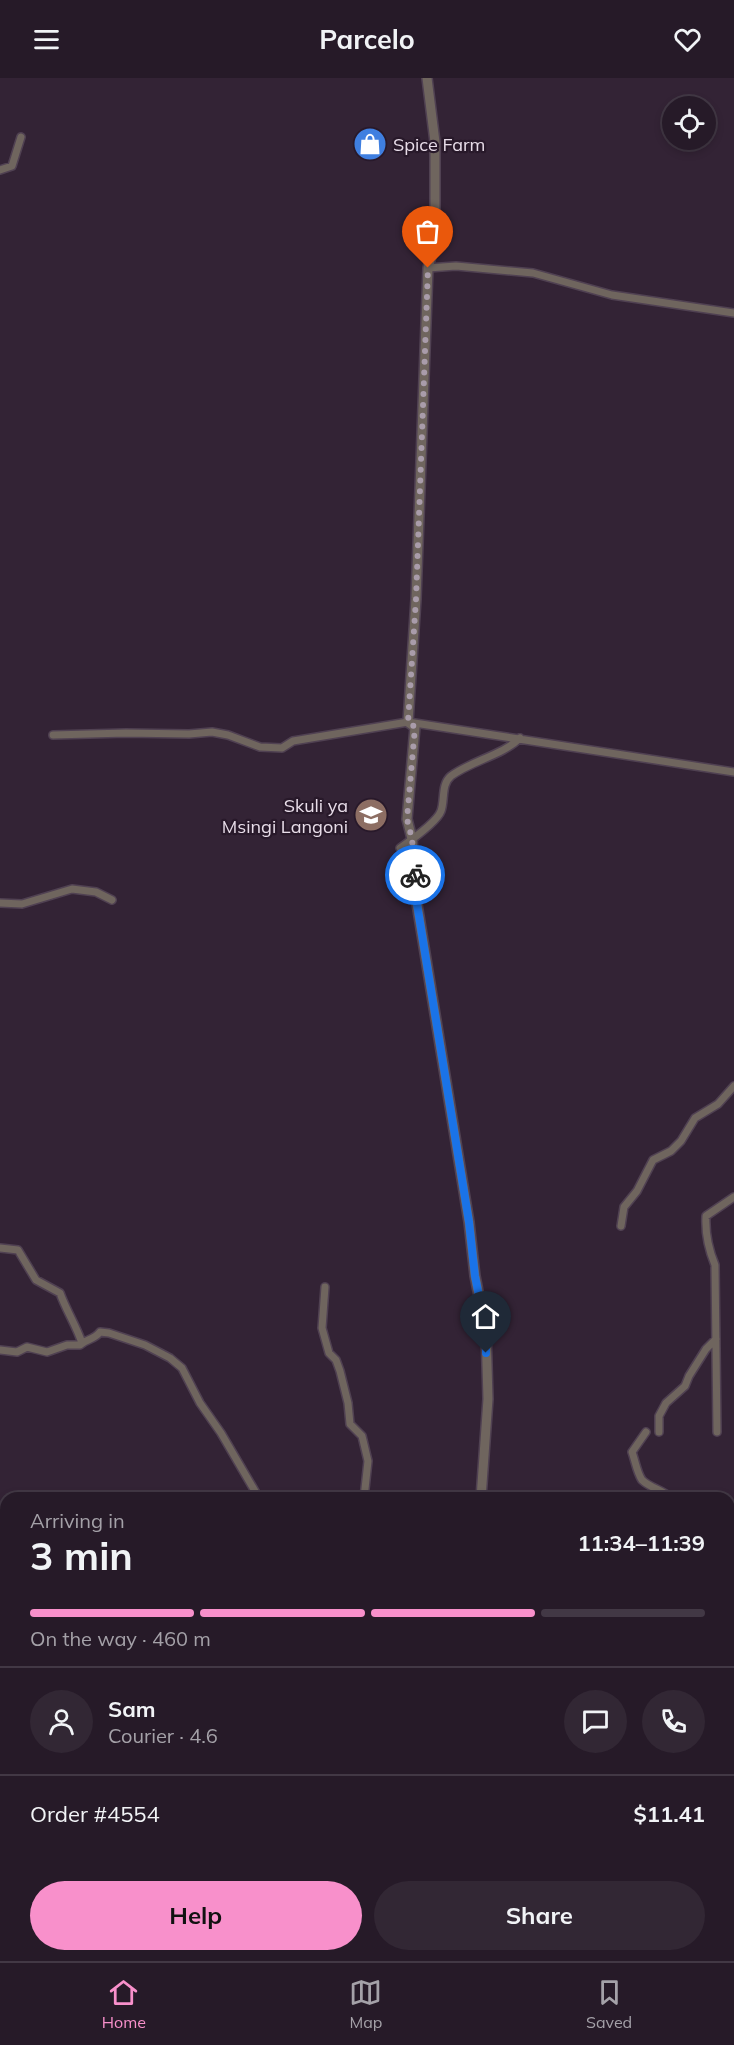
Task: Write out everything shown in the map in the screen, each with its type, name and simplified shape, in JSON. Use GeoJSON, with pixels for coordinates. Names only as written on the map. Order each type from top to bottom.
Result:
{"type":"FeatureCollection","features":[{"type":"Feature","properties":{"kind":"street"},"geometry":{"type":"LineString","coordinates":[[408,722],[416,599],[428,268],[435,241],[435,142],[427,78]]}},
{"type":"Feature","properties":{"kind":"street"},"geometry":{"type":"LineString","coordinates":[[0,170],[12,166],[21,137]]}},
{"type":"Feature","properties":{"kind":"street"},"geometry":{"type":"LineString","coordinates":[[428,268],[456,266],[532,273],[612,295],[734,314]]}},
{"type":"Feature","properties":{"kind":"street"},"geometry":{"type":"LineString","coordinates":[[408,722],[415,727],[407,819],[412,839],[417,904],[469,1222],[475,1276],[486,1331],[488,1399],[481,1492]]}},
{"type":"Feature","properties":{"kind":"street"},"geometry":{"type":"LineString","coordinates":[[53,735],[212,732],[228,735],[260,747],[282,748],[293,741],[408,722],[734,772]]}},
{"type":"Feature","properties":{"kind":"street"},"geometry":{"type":"LineString","coordinates":[[400,848],[441,812],[444,789],[449,778],[520,738]]}},
{"type":"Feature","properties":{"kind":"street"},"geometry":{"type":"LineString","coordinates":[[0,903],[22,904],[72,889],[96,892],[112,900]]}},
{"type":"Feature","properties":{"kind":"street"},"geometry":{"type":"LineString","coordinates":[[621,1226],[624,1207],[637,1191],[653,1160],[671,1151],[681,1141],[696,1118],[718,1104],[734,1086]]}},
{"type":"Feature","properties":{"kind":"street"},"geometry":{"type":"LineString","coordinates":[[717,1432],[715,1265],[705,1233],[706,1216],[734,1197]]}},
{"type":"Feature","properties":{"kind":"street"},"geometry":{"type":"LineString","coordinates":[[0,1248],[18,1250],[36,1280],[60,1293],[68,1313],[76,1324],[82,1343]]}},
{"type":"Feature","properties":{"kind":"street"},"geometry":{"type":"LineString","coordinates":[[325,1287],[322,1328],[329,1353],[336,1360],[340,1371],[348,1403],[350,1424],[362,1436],[368,1461],[365,1492]]}},
{"type":"Feature","properties":{"kind":"street"},"geometry":{"type":"LineString","coordinates":[[0,1350],[16,1352],[27,1347],[47,1352],[68,1345],[80,1346],[95,1338],[100,1332],[110,1333],[170,1358],[182,1368],[200,1403],[221,1433],[255,1492]]}},
{"type":"Feature","properties":{"kind":"street"},"geometry":{"type":"LineString","coordinates":[[659,1432],[659,1416],[666,1403],[685,1386],[706,1349],[716,1339]]}},
{"type":"Feature","properties":{"kind":"street"},"geometry":{"type":"LineString","coordinates":[[646,1432],[632,1452],[641,1479],[664,1492]]}},
{"type":"Feature","properties":{"kind":"way so far"},"geometry":{"type":"LineString","coordinates":[[415,875],[412,839],[407,819],[415,727],[408,722],[416,599],[428,268]]}},
{"type":"Feature","properties":{"kind":"place","name":"Spice Farm"},"geometry":{"type":"Point","coordinates":[370,144]}},
{"type":"Feature","properties":{"kind":"place","name":"Skuli ya Msingi Langoni"},"geometry":{"type":"Point","coordinates":[371,815]}},
{"type":"Feature","properties":{"kind":"route"},"geometry":{"type":"LineString","coordinates":[[415,875],[417,904],[469,1222],[475,1276],[486,1331],[486,1353]]}}]}
